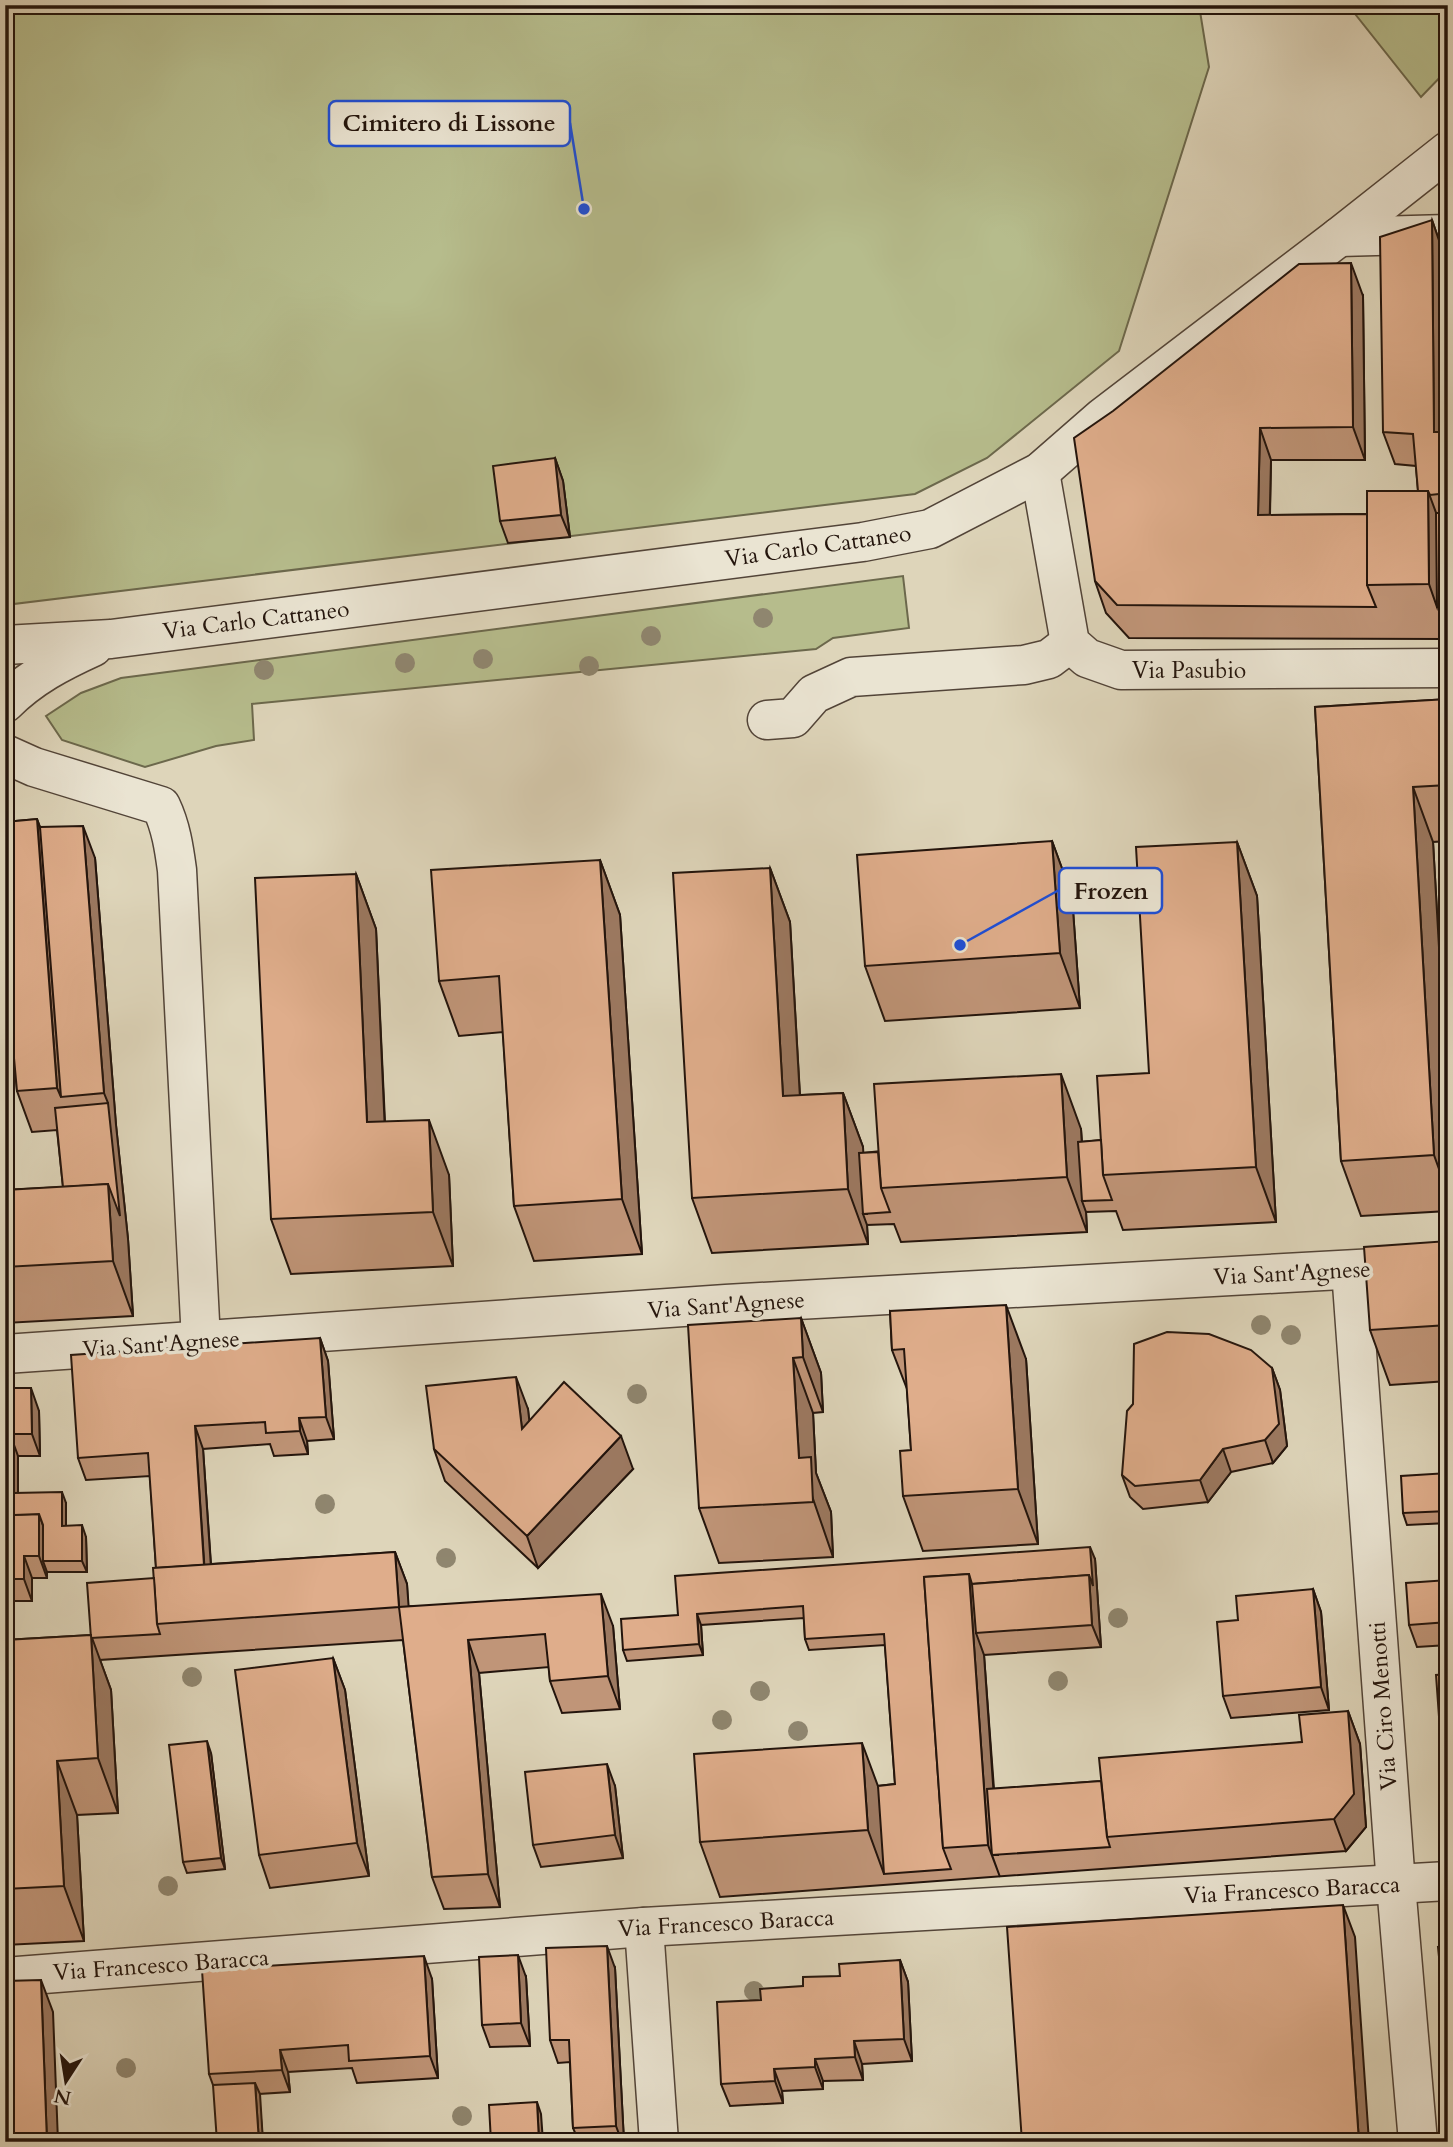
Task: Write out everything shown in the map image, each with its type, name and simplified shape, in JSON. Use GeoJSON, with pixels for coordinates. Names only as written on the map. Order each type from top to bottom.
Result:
{"type":"FeatureCollection","features":[{"type":"Feature","properties":{"kind":"street","name":"Via Carlo Cattaneo"},"geometry":{"type":"LineString","coordinates":[[5,645],[111,639],[863,542],[930,529],[1040,472],[1103,417],[1448,151]]}},
{"type":"Feature","properties":{"kind":"street"},"geometry":{"type":"LineString","coordinates":[[1339,236],[1448,233]]}},
{"type":"Feature","properties":{"kind":"street"},"geometry":{"type":"LineString","coordinates":[[767,720],[793,718],[814,694],[851,677],[1024,665],[1049,659],[1070,643],[1040,472]]}},
{"type":"Feature","properties":{"kind":"street","name":"Via Carlo Cattaneo"},"geometry":{"type":"LineString","coordinates":[[5,703],[22,686],[56,663],[111,639]]}},
{"type":"Feature","properties":{"kind":"street","name":"Via Pasubio"},"geometry":{"type":"LineString","coordinates":[[1070,643],[1087,658],[1121,670],[1448,668]]}},
{"type":"Feature","properties":{"kind":"street"},"geometry":{"type":"LineString","coordinates":[[5,754],[34,767],[161,806],[168,820],[177,870],[201,1342]]}},
{"type":"Feature","properties":{"kind":"street","name":"Via Sant'Agnese"},"geometry":{"type":"LineString","coordinates":[[5,1354],[726,1304],[1448,1264]]}},
{"type":"Feature","properties":{"kind":"street","name":"Via Ciro Menotti"},"geometry":{"type":"LineString","coordinates":[[1351,1270],[1396,1885],[1418,2142]]}},
{"type":"Feature","properties":{"kind":"street","name":"Via Francesco Baracca"},"geometry":{"type":"LineString","coordinates":[[5,1977],[644,1927],[1448,1881]]}},
{"type":"Feature","properties":{"kind":"street"},"geometry":{"type":"LineString","coordinates":[[644,1927],[660,2142]]}},
{"type":"Feature","properties":{"kind":"green space"},"geometry":{"type":"Polygon","coordinates":[[[5,5],[1199,5],[1209,67],[1119,351],[987,458],[915,494],[5,605],[5,5]]]}},
{"type":"Feature","properties":{"kind":"green space"},"geometry":{"type":"Polygon","coordinates":[[[1348,5],[1448,5],[1448,69],[1421,97],[1348,5]]]}},
{"type":"Feature","properties":{"kind":"green space"},"geometry":{"type":"Polygon","coordinates":[[[903,576],[909,628],[833,638],[816,649],[252,704],[254,740],[216,746],[145,767],[62,740],[46,716],[81,693],[121,678],[903,576]]]}},
{"type":"Feature","properties":{"kind":"building"},"geometry":{"type":"Polygon","coordinates":[[[1432,220],[1434,432],[1448,432],[1448,493],[1430,495],[1428,491],[1418,491],[1413,434],[1383,432],[1380,237],[1432,220]]]}},
{"type":"Feature","properties":{"kind":"building"},"geometry":{"type":"Polygon","coordinates":[[[1351,263],[1353,427],[1260,428],[1258,515],[1367,514],[1367,585],[1376,607],[1117,605],[1095,581],[1074,438],[1113,411],[1299,264],[1351,263]]]}},
{"type":"Feature","properties":{"kind":"building"},"geometry":{"type":"Polygon","coordinates":[[[555,458],[561,515],[500,521],[493,466],[555,458]]]}},
{"type":"Feature","properties":{"kind":"building"},"geometry":{"type":"Polygon","coordinates":[[[1367,491],[1428,491],[1429,584],[1367,585],[1367,491]]]}},
{"type":"Feature","properties":{"kind":"building"},"geometry":{"type":"Polygon","coordinates":[[[1436,513],[1448,513],[1448,607],[1437,607],[1436,513]]]}},
{"type":"Feature","properties":{"kind":"building"},"geometry":{"type":"Polygon","coordinates":[[[1448,699],[1448,785],[1413,787],[1434,1155],[1341,1161],[1315,707],[1448,699]]]}},
{"type":"Feature","properties":{"kind":"building"},"geometry":{"type":"Polygon","coordinates":[[[37,819],[57,1088],[17,1091],[9,1003],[5,1003],[5,822],[37,819]]]}},
{"type":"Feature","properties":{"kind":"building"},"geometry":{"type":"Polygon","coordinates":[[[83,826],[104,1093],[61,1097],[40,827],[83,826]]]}},
{"type":"Feature","properties":{"kind":"building"},"geometry":{"type":"Polygon","coordinates":[[[1052,841],[1060,953],[865,966],[857,855],[1052,841]]]}},
{"type":"Feature","properties":{"kind":"building"},"geometry":{"type":"Polygon","coordinates":[[[1237,842],[1256,1167],[1103,1175],[1097,1076],[1149,1073],[1136,847],[1237,842]]]}},
{"type":"Feature","properties":{"kind":"building"},"geometry":{"type":"Polygon","coordinates":[[[600,860],[622,1199],[514,1206],[499,976],[439,981],[431,870],[600,860]]]}},
{"type":"Feature","properties":{"kind":"building"},"geometry":{"type":"Polygon","coordinates":[[[770,868],[783,1096],[843,1093],[848,1189],[692,1198],[673,873],[770,868]]]}},
{"type":"Feature","properties":{"kind":"building"},"geometry":{"type":"Polygon","coordinates":[[[356,874],[367,1122],[429,1120],[433,1212],[271,1219],[255,878],[356,874]]]}},
{"type":"Feature","properties":{"kind":"building"},"geometry":{"type":"Polygon","coordinates":[[[1061,1074],[1067,1177],[881,1188],[874,1084],[1061,1074]]]}},
{"type":"Feature","properties":{"kind":"building"},"geometry":{"type":"Polygon","coordinates":[[[108,1103],[120,1216],[108,1184],[63,1187],[55,1108],[108,1103]]]}},
{"type":"Feature","properties":{"kind":"building"},"geometry":{"type":"Polygon","coordinates":[[[1101,1140],[1103,1175],[1112,1200],[1082,1201],[1078,1142],[1101,1140]]]}},
{"type":"Feature","properties":{"kind":"building"},"geometry":{"type":"Polygon","coordinates":[[[878,1152],[881,1188],[890,1212],[863,1214],[859,1153],[878,1152]]]}},
{"type":"Feature","properties":{"kind":"building"},"geometry":{"type":"Polygon","coordinates":[[[108,1184],[113,1261],[5,1267],[5,1190],[108,1184]]]}},
{"type":"Feature","properties":{"kind":"building"},"geometry":{"type":"Polygon","coordinates":[[[1448,1241],[1448,1325],[1370,1330],[1364,1247],[1448,1241]]]}},
{"type":"Feature","properties":{"kind":"building"},"geometry":{"type":"Polygon","coordinates":[[[1006,1305],[1018,1489],[903,1496],[900,1451],[911,1450],[904,1349],[892,1350],[890,1311],[1006,1305]]]}},
{"type":"Feature","properties":{"kind":"building"},"geometry":{"type":"Polygon","coordinates":[[[801,1318],[803,1357],[793,1358],[799,1458],[811,1457],[813,1502],[699,1508],[688,1325],[801,1318]]]}},
{"type":"Feature","properties":{"kind":"building"},"geometry":{"type":"Polygon","coordinates":[[[1167,1332],[1209,1334],[1251,1350],[1272,1368],[1279,1424],[1265,1440],[1223,1449],[1200,1480],[1135,1486],[1122,1475],[1127,1411],[1133,1404],[1134,1344],[1167,1332]]]}},
{"type":"Feature","properties":{"kind":"building"},"geometry":{"type":"Polygon","coordinates":[[[320,1338],[326,1417],[299,1418],[300,1431],[266,1433],[265,1422],[195,1426],[204,1565],[156,1568],[148,1453],[78,1458],[71,1355],[320,1338]]]}},
{"type":"Feature","properties":{"kind":"building"},"geometry":{"type":"Polygon","coordinates":[[[516,1377],[522,1429],[564,1382],[621,1436],[527,1536],[434,1449],[426,1386],[516,1377]]]}},
{"type":"Feature","properties":{"kind":"building"},"geometry":{"type":"Polygon","coordinates":[[[5,1388],[31,1388],[32,1434],[10,1434],[10,1515],[39,1514],[39,1556],[24,1556],[24,1579],[5,1579],[5,1388]]]}},
{"type":"Feature","properties":{"kind":"building"},"geometry":{"type":"Polygon","coordinates":[[[1448,1473],[1448,1511],[1403,1513],[1401,1476],[1448,1473]]]}},
{"type":"Feature","properties":{"kind":"building"},"geometry":{"type":"Polygon","coordinates":[[[62,1492],[62,1526],[82,1525],[82,1561],[43,1561],[43,1525],[39,1514],[14,1515],[14,1493],[62,1492]]]}},
{"type":"Feature","properties":{"kind":"building"},"geometry":{"type":"Polygon","coordinates":[[[1090,1547],[1093,1586],[1089,1575],[972,1584],[969,1574],[924,1577],[943,1848],[951,1869],[884,1874],[878,1786],[895,1784],[884,1634],[805,1639],[803,1606],[697,1614],[699,1644],[623,1650],[621,1619],[678,1615],[675,1576],[1090,1547]]]}},
{"type":"Feature","properties":{"kind":"building"},"geometry":{"type":"Polygon","coordinates":[[[395,1552],[399,1607],[157,1624],[153,1568],[395,1552]]]}},
{"type":"Feature","properties":{"kind":"building"},"geometry":{"type":"Polygon","coordinates":[[[969,1574],[988,1845],[943,1848],[924,1577],[969,1574]]]}},
{"type":"Feature","properties":{"kind":"building"},"geometry":{"type":"Polygon","coordinates":[[[1089,1575],[1092,1625],[976,1633],[972,1584],[1089,1575]]]}},
{"type":"Feature","properties":{"kind":"building"},"geometry":{"type":"Polygon","coordinates":[[[154,1578],[160,1634],[91,1638],[87,1583],[154,1578]]]}},
{"type":"Feature","properties":{"kind":"building"},"geometry":{"type":"Polygon","coordinates":[[[1448,1580],[1448,1622],[1409,1625],[1406,1583],[1448,1580]]]}},
{"type":"Feature","properties":{"kind":"building"},"geometry":{"type":"Polygon","coordinates":[[[1313,1589],[1321,1687],[1223,1696],[1217,1622],[1238,1620],[1236,1596],[1313,1589]]]}},
{"type":"Feature","properties":{"kind":"building"},"geometry":{"type":"Polygon","coordinates":[[[601,1594],[608,1676],[550,1681],[545,1634],[468,1640],[488,1874],[432,1877],[399,1607],[601,1594]]]}},
{"type":"Feature","properties":{"kind":"building"},"geometry":{"type":"Polygon","coordinates":[[[91,1635],[98,1758],[57,1761],[64,1886],[5,1889],[5,1640],[91,1635]]]}},
{"type":"Feature","properties":{"kind":"building"},"geometry":{"type":"Polygon","coordinates":[[[333,1658],[357,1843],[259,1855],[235,1670],[333,1658]]]}},
{"type":"Feature","properties":{"kind":"building"},"geometry":{"type":"Polygon","coordinates":[[[1448,1674],[1448,1814],[1446,1814],[1436,1675],[1448,1674]]]}},
{"type":"Feature","properties":{"kind":"building"},"geometry":{"type":"Polygon","coordinates":[[[1348,1711],[1354,1794],[1334,1819],[1107,1837],[1099,1758],[1302,1742],[1299,1715],[1348,1711]]]}},
{"type":"Feature","properties":{"kind":"building"},"geometry":{"type":"Polygon","coordinates":[[[207,1741],[221,1858],[183,1862],[169,1745],[207,1741]]]}},
{"type":"Feature","properties":{"kind":"building"},"geometry":{"type":"Polygon","coordinates":[[[862,1743],[868,1830],[700,1842],[694,1754],[862,1743]]]}},
{"type":"Feature","properties":{"kind":"building"},"geometry":{"type":"Polygon","coordinates":[[[607,1764],[615,1835],[533,1845],[525,1772],[607,1764]]]}},
{"type":"Feature","properties":{"kind":"building"},"geometry":{"type":"Polygon","coordinates":[[[1101,1781],[1110,1847],[992,1855],[987,1789],[1101,1781]]]}},
{"type":"Feature","properties":{"kind":"building"},"geometry":{"type":"Polygon","coordinates":[[[1448,1888],[1448,1946],[1447,1946],[1441,1889],[1448,1888]]]}},
{"type":"Feature","properties":{"kind":"building"},"geometry":{"type":"Polygon","coordinates":[[[1343,1905],[1359,2142],[1022,2142],[1007,1927],[1343,1905]]]}},
{"type":"Feature","properties":{"kind":"building"},"geometry":{"type":"Polygon","coordinates":[[[607,1946],[616,2126],[573,2128],[569,2040],[550,2040],[546,1948],[607,1946]]]}},
{"type":"Feature","properties":{"kind":"building"},"geometry":{"type":"Polygon","coordinates":[[[1448,1946],[1448,2046],[1438,1947],[1448,1946]]]}},
{"type":"Feature","properties":{"kind":"building"},"geometry":{"type":"Polygon","coordinates":[[[518,1955],[521,2023],[482,2025],[479,1957],[518,1955]]]}},
{"type":"Feature","properties":{"kind":"building"},"geometry":{"type":"Polygon","coordinates":[[[424,1956],[430,2056],[349,2061],[348,2045],[280,2050],[282,2070],[209,2074],[202,1970],[424,1956]]]}},
{"type":"Feature","properties":{"kind":"building"},"geometry":{"type":"Polygon","coordinates":[[[900,1960],[904,2039],[854,2041],[855,2057],[815,2059],[815,2067],[774,2069],[775,2081],[721,2084],[717,2002],[761,2000],[760,1989],[803,1986],[803,1977],[840,1976],[839,1964],[900,1960]]]}},
{"type":"Feature","properties":{"kind":"building"},"geometry":{"type":"Polygon","coordinates":[[[41,1980],[47,2142],[5,2142],[5,1981],[41,1980]]]}},
{"type":"Feature","properties":{"kind":"building"},"geometry":{"type":"Polygon","coordinates":[[[255,2083],[259,2142],[217,2142],[213,2085],[255,2083]]]}},
{"type":"Feature","properties":{"kind":"building"},"geometry":{"type":"Polygon","coordinates":[[[537,2102],[539,2141],[491,2142],[489,2105],[537,2102]]]}},
{"type":"Feature","properties":{"kind":"place","name":"Cimitero di Lissone"},"geometry":{"type":"Point","coordinates":[584,209]}},
{"type":"Feature","properties":{"kind":"place","name":"Frozen"},"geometry":{"type":"Point","coordinates":[960,945]}}]}
